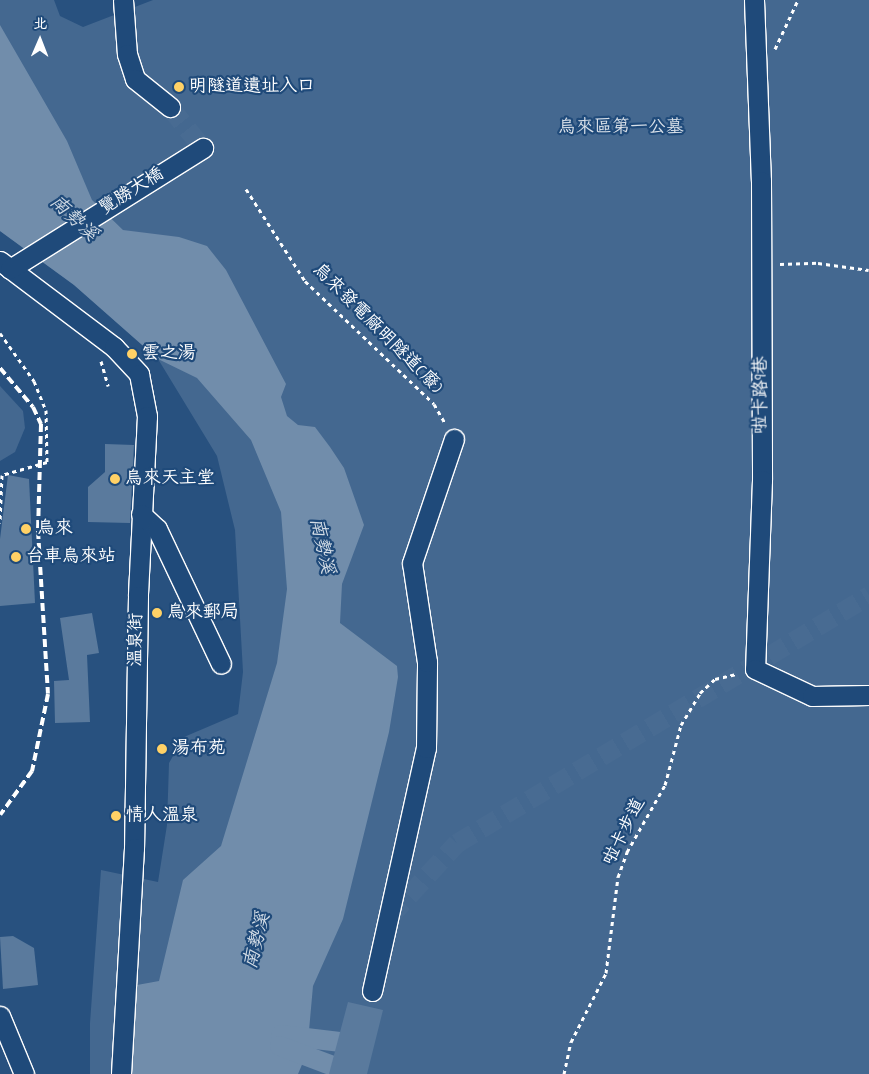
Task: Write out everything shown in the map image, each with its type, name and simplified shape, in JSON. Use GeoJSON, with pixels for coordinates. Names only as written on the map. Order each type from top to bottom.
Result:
{"type":"FeatureCollection","features":[{"type":"Feature","properties":{"kind":"street"},"geometry":{"type":"LineString","coordinates":[[123,0],[127,54],[135,79],[170,107]]}},
{"type":"Feature","properties":{"kind":"street","name":"啦卡路9巷"},"geometry":{"type":"LineString","coordinates":[[754,0],[761,268],[762,489],[754,668]]}},
{"type":"Feature","properties":{"kind":"street","name":"覽勝大橋"},"geometry":{"type":"LineString","coordinates":[[5,265],[35,253],[204,148]]}},
{"type":"Feature","properties":{"kind":"street","name":"溫泉街"},"geometry":{"type":"LineString","coordinates":[[5,265],[114,346],[139,374],[147,416],[141,514],[134,848],[121,1074]]}},
{"type":"Feature","properties":{"kind":"street"},"geometry":{"type":"LineString","coordinates":[[372,991],[426,748],[427,662],[412,563],[454,439]]}},
{"type":"Feature","properties":{"kind":"street"},"geometry":{"type":"LineString","coordinates":[[141,514],[157,529],[221,664]]}},
{"type":"Feature","properties":{"kind":"street"},"geometry":{"type":"LineString","coordinates":[[754,668],[812,696],[869,695]]}},
{"type":"Feature","properties":{"kind":"street"},"geometry":{"type":"LineString","coordinates":[[0,1016],[24,1074]]}},
{"type":"Feature","properties":{"kind":"path","name":"烏來發電廠明隧道(廢)"},"geometry":{"type":"LineString","coordinates":[[246,190],[305,281],[434,404],[454,439]]}},
{"type":"Feature","properties":{"kind":"path"},"geometry":{"type":"LineString","coordinates":[[761,268],[818,263],[869,270]]}},
{"type":"Feature","properties":{"kind":"path"},"geometry":{"type":"LineString","coordinates":[[0,333],[34,381],[46,410],[47,462],[2,474],[0,523]]}},
{"type":"Feature","properties":{"kind":"path","name":"啦卡步道"},"geometry":{"type":"LineString","coordinates":[[564,1074],[572,1042],[606,973],[618,877],[627,852],[665,786],[682,725],[700,694],[715,678],[754,668]]}},
{"type":"Feature","properties":{"kind":"green space","name":"烏來區第一公墓"},"geometry":{"type":"Polygon","coordinates":[[[0,0],[54,0],[60,16],[83,27],[153,0],[869,0],[869,1074],[90,1074],[90,1023],[101,870],[158,882],[167,825],[169,763],[184,737],[238,714],[243,672],[235,530],[217,456],[158,359],[74,285],[0,231],[0,0]]]}},
{"type":"Feature","properties":{"kind":"green space"},"geometry":{"type":"Polygon","coordinates":[[[0,386],[23,411],[25,428],[15,452],[0,461],[0,386]]]}},
{"type":"Feature","properties":{"kind":"water","name":"南勢溪"},"geometry":{"type":"Polygon","coordinates":[[[0,25],[67,141],[92,200],[123,230],[179,237],[207,246],[226,270],[286,384],[281,397],[287,416],[298,425],[315,427],[330,447],[344,468],[364,525],[342,584],[340,623],[397,666],[398,677],[389,732],[343,919],[313,986],[307,1053],[298,1074],[129,1074],[137,985],[159,981],[183,880],[221,846],[277,663],[287,589],[281,512],[251,440],[197,378],[158,359],[74,285],[0,231],[0,25]]]}},
{"type":"Feature","properties":{"kind":"building","name":"烏來天主堂"},"geometry":{"type":"Polygon","coordinates":[[[105,444],[134,445],[130,523],[88,522],[88,487],[105,472],[105,444]]]}},
{"type":"Feature","properties":{"kind":"building","name":"台車烏來站"},"geometry":{"type":"Polygon","coordinates":[[[8,475],[29,479],[35,603],[0,606],[0,539],[8,475]]]}},
{"type":"Feature","properties":{"kind":"building"},"geometry":{"type":"Polygon","coordinates":[[[92,613],[99,653],[87,655],[90,722],[55,723],[54,681],[69,680],[60,618],[92,613]]]}},
{"type":"Feature","properties":{"kind":"building"},"geometry":{"type":"Polygon","coordinates":[[[13,936],[34,948],[38,985],[3,989],[0,937],[13,936]]]}},
{"type":"Feature","properties":{"kind":"building"},"geometry":{"type":"Polygon","coordinates":[[[348,1002],[383,1010],[367,1074],[329,1074],[348,1002]]]}},
{"type":"Feature","properties":{"kind":"waterway"},"geometry":{"type":"LineString","coordinates":[[281,1035],[358,1044]]}},
{"type":"Feature","properties":{"kind":"waterway"},"geometry":{"type":"LineString","coordinates":[[280,1046],[349,1072]]}},
{"type":"Feature","properties":{"kind":"tunnel"},"geometry":{"type":"LineString","coordinates":[[170,107],[203,148]]}},
{"type":"Feature","properties":{"kind":"tunnel"},"geometry":{"type":"LineString","coordinates":[[390,916],[457,843],[869,595]]}},
{"type":"Feature","properties":{"kind":"railway"},"geometry":{"type":"LineString","coordinates":[[0,368],[33,407],[41,424],[38,531],[48,694],[32,771],[0,815]]}},
{"type":"Feature","properties":{"kind":"place","name":"明隧道遺址入口"},"geometry":{"type":"Point","coordinates":[179,87]}},
{"type":"Feature","properties":{"kind":"place","name":"雲之湯"},"geometry":{"type":"Point","coordinates":[132,354]}},
{"type":"Feature","properties":{"kind":"place","name":"烏來天主堂"},"geometry":{"type":"Point","coordinates":[115,479]}},
{"type":"Feature","properties":{"kind":"place","name":"烏來"},"geometry":{"type":"Point","coordinates":[26,529]}},
{"type":"Feature","properties":{"kind":"place","name":"台車烏來站"},"geometry":{"type":"Point","coordinates":[16,557]}},
{"type":"Feature","properties":{"kind":"place","name":"烏來郵局"},"geometry":{"type":"Point","coordinates":[157,613]}},
{"type":"Feature","properties":{"kind":"place","name":"湯布苑"},"geometry":{"type":"Point","coordinates":[162,749]}},
{"type":"Feature","properties":{"kind":"place","name":"情人溫泉"},"geometry":{"type":"Point","coordinates":[116,816]}}]}
